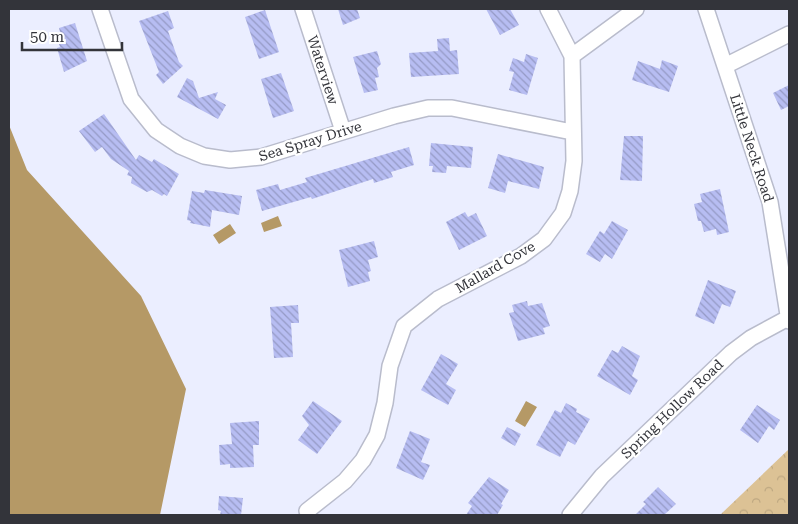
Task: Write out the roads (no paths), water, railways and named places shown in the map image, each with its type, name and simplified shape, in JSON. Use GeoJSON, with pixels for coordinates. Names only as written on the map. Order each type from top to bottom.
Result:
{"type":"FeatureCollection","features":[{"type":"Feature","properties":{"kind":"street","name":"Sea Spray Drive"},"geometry":{"type":"LineString","coordinates":[[100,9],[131,99],[156,130],[180,146],[204,156],[230,160],[261,157],[343,131],[428,108],[452,108],[572,132]]}},
{"type":"Feature","properties":{"kind":"street","name":"Waterview"},"geometry":{"type":"LineString","coordinates":[[303,9],[343,131]]}},
{"type":"Feature","properties":{"kind":"street"},"geometry":{"type":"LineString","coordinates":[[548,9],[572,56],[636,9]]}},
{"type":"Feature","properties":{"kind":"street","name":"Little Neck Road"},"geometry":{"type":"LineString","coordinates":[[706,9],[770,202],[787,289],[789,319]]}},
{"type":"Feature","properties":{"kind":"street"},"geometry":{"type":"LineString","coordinates":[[725,66],[789,34]]}},
{"type":"Feature","properties":{"kind":"street","name":"Mallard Cove"},"geometry":{"type":"LineString","coordinates":[[307,511],[345,480],[363,460],[377,435],[385,404],[390,366],[404,326],[438,299],[520,256],[544,239],[563,214],[570,191],[574,161],[572,56]]}},
{"type":"Feature","properties":{"kind":"street","name":"Spring Hollow Road"},"geometry":{"type":"LineString","coordinates":[[570,515],[602,476],[731,353],[751,338],[789,319]]}}]}
